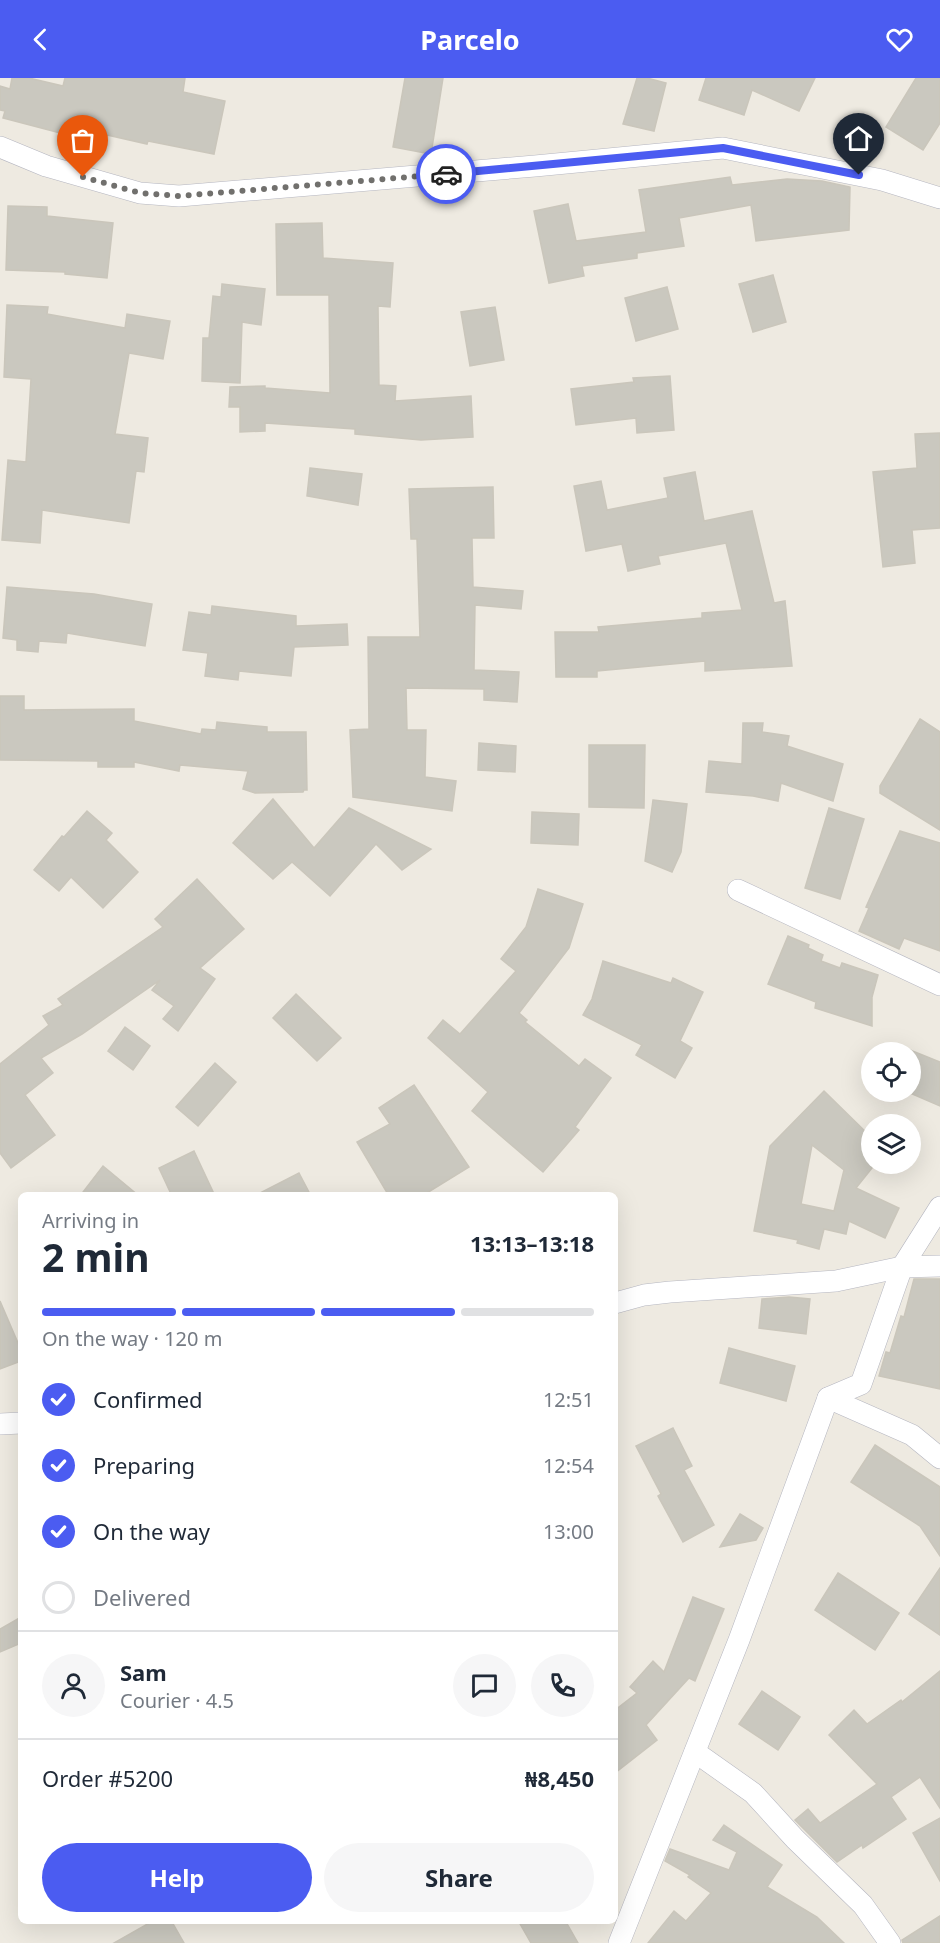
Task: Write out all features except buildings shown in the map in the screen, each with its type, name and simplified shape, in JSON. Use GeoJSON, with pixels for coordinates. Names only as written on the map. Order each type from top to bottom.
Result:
{"type":"FeatureCollection","features":[{"type":"Feature","properties":{"kind":"street"},"geometry":{"type":"LineString","coordinates":[[0,147],[46,166],[140,193],[179,196],[723,148],[882,180],[940,198]]}},
{"type":"Feature","properties":{"kind":"street"},"geometry":{"type":"LineString","coordinates":[[738,890],[940,985]]}},
{"type":"Feature","properties":{"kind":"street"},"geometry":{"type":"LineString","coordinates":[[619,1943],[739,1640],[828,1398],[861,1384],[902,1266],[940,1207]]}},
{"type":"Feature","properties":{"kind":"street"},"geometry":{"type":"LineString","coordinates":[[618,1302],[644,1295],[670,1292],[836,1281],[902,1266],[940,1266]]}},
{"type":"Feature","properties":{"kind":"street"},"geometry":{"type":"LineString","coordinates":[[828,1398],[912,1435],[940,1458]]}},
{"type":"Feature","properties":{"kind":"street"},"geometry":{"type":"LineString","coordinates":[[0,1425],[18,1423]]}},
{"type":"Feature","properties":{"kind":"street"},"geometry":{"type":"LineString","coordinates":[[695,1752],[753,1792],[795,1839],[863,1905],[890,1943]]}},
{"type":"Feature","properties":{"kind":"way so far"},"geometry":{"type":"LineString","coordinates":[[83,177],[140,193],[179,196],[446,174]]}},
{"type":"Feature","properties":{"kind":"route"},"geometry":{"type":"LineString","coordinates":[[446,174],[723,148],[859,175]]}}]}
